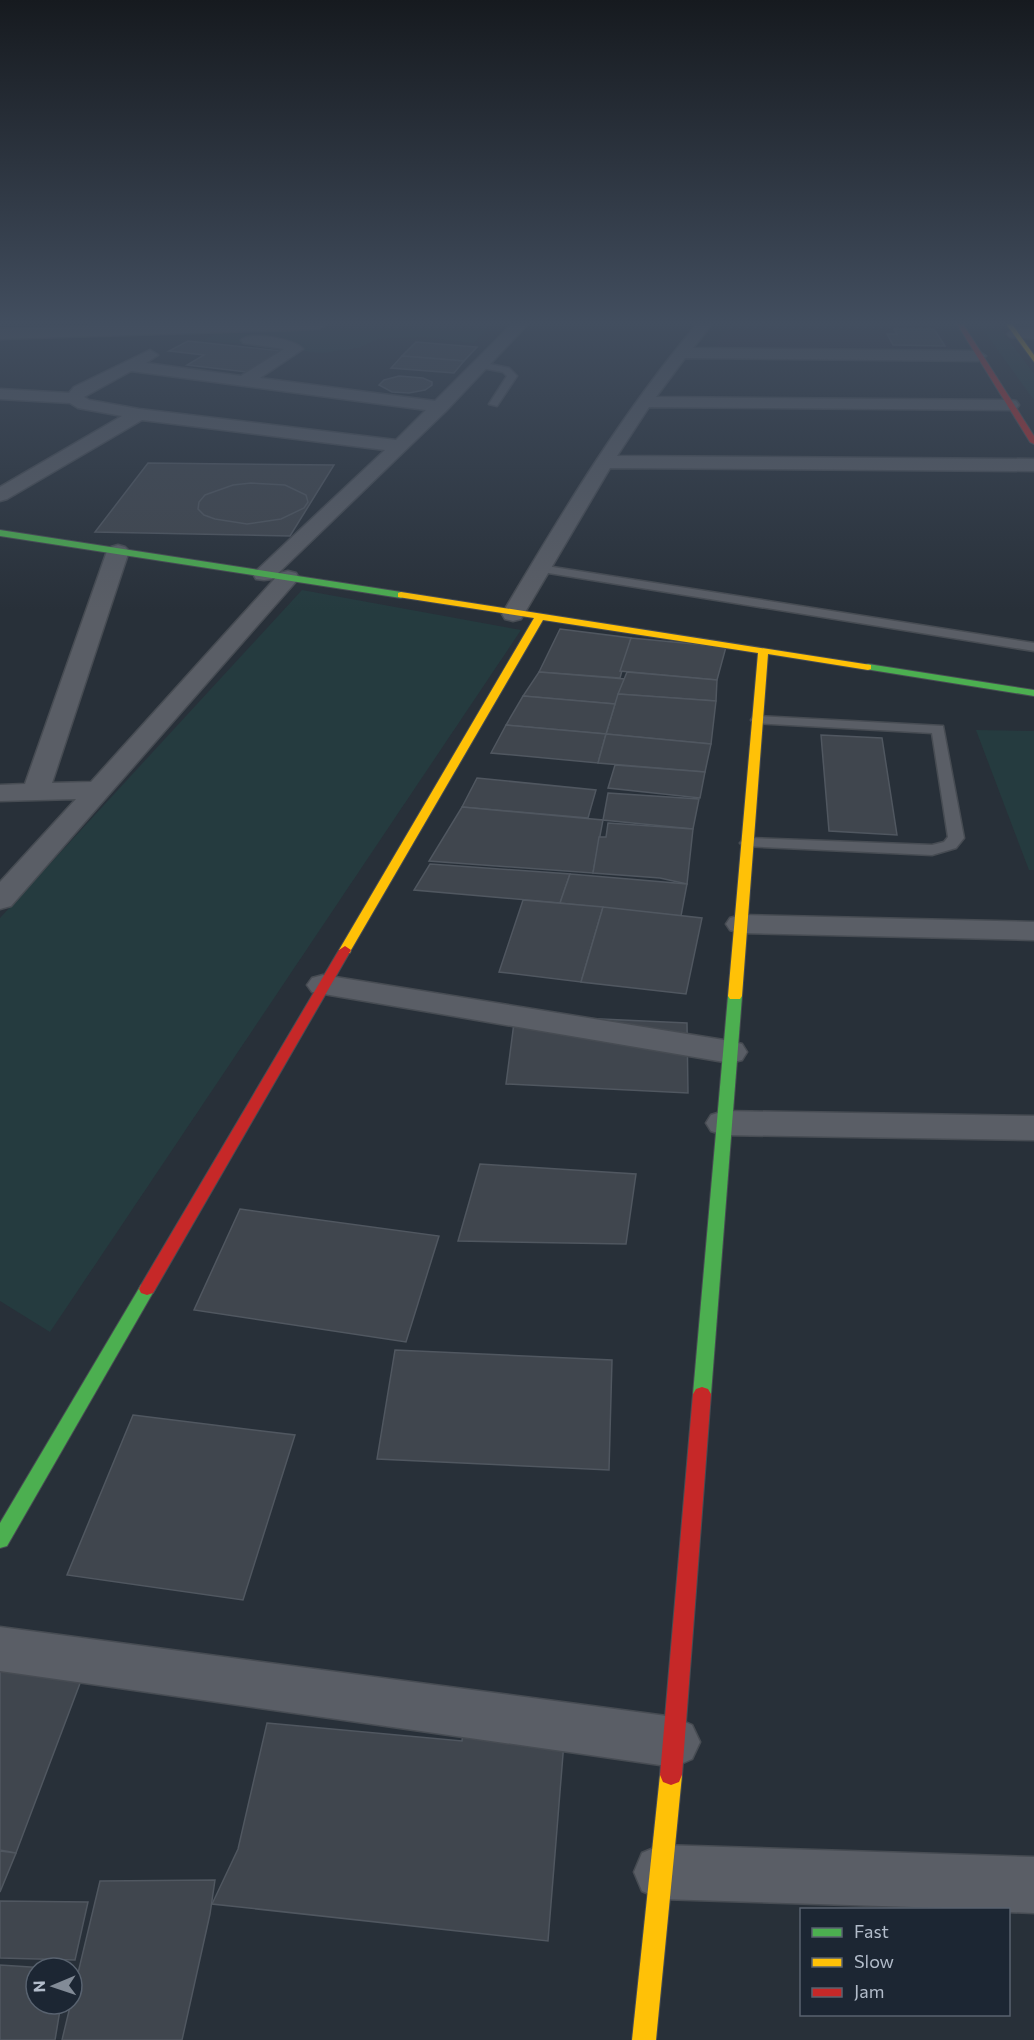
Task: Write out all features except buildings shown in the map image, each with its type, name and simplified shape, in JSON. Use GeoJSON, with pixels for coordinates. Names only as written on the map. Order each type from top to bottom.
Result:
{"type":"FeatureCollection","features":[{"type":"Feature","properties":{"kind":"street"},"geometry":{"type":"LineString","coordinates":[[0,495],[130,419]]}},
{"type":"Feature","properties":{"kind":"street"},"geometry":{"type":"LineString","coordinates":[[181,419],[400,446]]}},
{"type":"Feature","properties":{"kind":"street"},"geometry":{"type":"LineString","coordinates":[[0,900],[98,790],[276,576],[427,419]]}},
{"type":"Feature","properties":{"kind":"street"},"geometry":{"type":"LineString","coordinates":[[513,614],[603,462],[633,419]]}},
{"type":"Feature","properties":{"kind":"street"},"geometry":{"type":"LineString","coordinates":[[1019,419],[1034,441]]}},
{"type":"Feature","properties":{"kind":"street"},"geometry":{"type":"LineString","coordinates":[[603,462],[1034,465]]}},
{"type":"Feature","properties":{"kind":"street"},"geometry":{"type":"LineString","coordinates":[[0,533],[1034,693]]}},
{"type":"Feature","properties":{"kind":"street"},"geometry":{"type":"LineString","coordinates":[[36,792],[118,551]]}},
{"type":"Feature","properties":{"kind":"street"},"geometry":{"type":"LineString","coordinates":[[0,1540],[539,618]]}},
{"type":"Feature","properties":{"kind":"street"},"geometry":{"type":"LineString","coordinates":[[644,2040],[674,1742],[764,652]]}},
{"type":"Feature","properties":{"kind":"street"},"geometry":{"type":"LineString","coordinates":[[0,793],[98,790]]}},
{"type":"Feature","properties":{"kind":"street"},"geometry":{"type":"LineString","coordinates":[[741,924],[1034,931]]}},
{"type":"Feature","properties":{"kind":"street"},"geometry":{"type":"LineString","coordinates":[[324,985],[730,1052]]}},
{"type":"Feature","properties":{"kind":"street"},"geometry":{"type":"LineString","coordinates":[[724,1123],[1034,1128]]}},
{"type":"Feature","properties":{"kind":"street"},"geometry":{"type":"LineString","coordinates":[[0,1648],[674,1742]]}},
{"type":"Feature","properties":{"kind":"street"},"geometry":{"type":"LineString","coordinates":[[661,1872],[1034,1885]]}},
{"type":"Feature","properties":{"kind":"lane"},"geometry":{"type":"LineString","coordinates":[[540,569],[1034,647]]}},
{"type":"Feature","properties":{"kind":"lane"},"geometry":{"type":"LineString","coordinates":[[748,843],[932,850],[950,845],[956,838],[938,729],[758,720]]}},
{"type":"Feature","properties":{"kind":"green space"},"geometry":{"type":"Polygon","coordinates":[[[302,590],[521,630],[50,1332],[0,1301],[0,918],[302,590]]]}},
{"type":"Feature","properties":{"kind":"green space"},"geometry":{"type":"Polygon","coordinates":[[[976,730],[1034,731],[1034,870],[1029,870],[976,730]]]}},
{"type":"Feature","properties":{"kind":"traffic: fast"},"geometry":{"type":"LineString","coordinates":[[0,533],[401,595]]}},
{"type":"Feature","properties":{"kind":"traffic: fast"},"geometry":{"type":"LineString","coordinates":[[868,667],[1034,693]]}},
{"type":"Feature","properties":{"kind":"traffic: fast"},"geometry":{"type":"LineString","coordinates":[[702,1394],[735,996]]}},
{"type":"Feature","properties":{"kind":"traffic: fast"},"geometry":{"type":"LineString","coordinates":[[0,1540],[147,1289]]}},
{"type":"Feature","properties":{"kind":"traffic: slow"},"geometry":{"type":"LineString","coordinates":[[401,595],[868,667]]}},
{"type":"Feature","properties":{"kind":"traffic: slow"},"geometry":{"type":"LineString","coordinates":[[345,950],[539,618]]}},
{"type":"Feature","properties":{"kind":"traffic: slow"},"geometry":{"type":"LineString","coordinates":[[735,996],[763,652]]}},
{"type":"Feature","properties":{"kind":"traffic: slow"},"geometry":{"type":"LineString","coordinates":[[644,2040],[671,1775]]}},
{"type":"Feature","properties":{"kind":"traffic: jam"},"geometry":{"type":"LineString","coordinates":[[1020,419],[1034,442]]}},
{"type":"Feature","properties":{"kind":"traffic: jam"},"geometry":{"type":"LineString","coordinates":[[147,1289],[345,950]]}},
{"type":"Feature","properties":{"kind":"traffic: jam"},"geometry":{"type":"LineString","coordinates":[[671,1775],[702,1394]]}}]}
